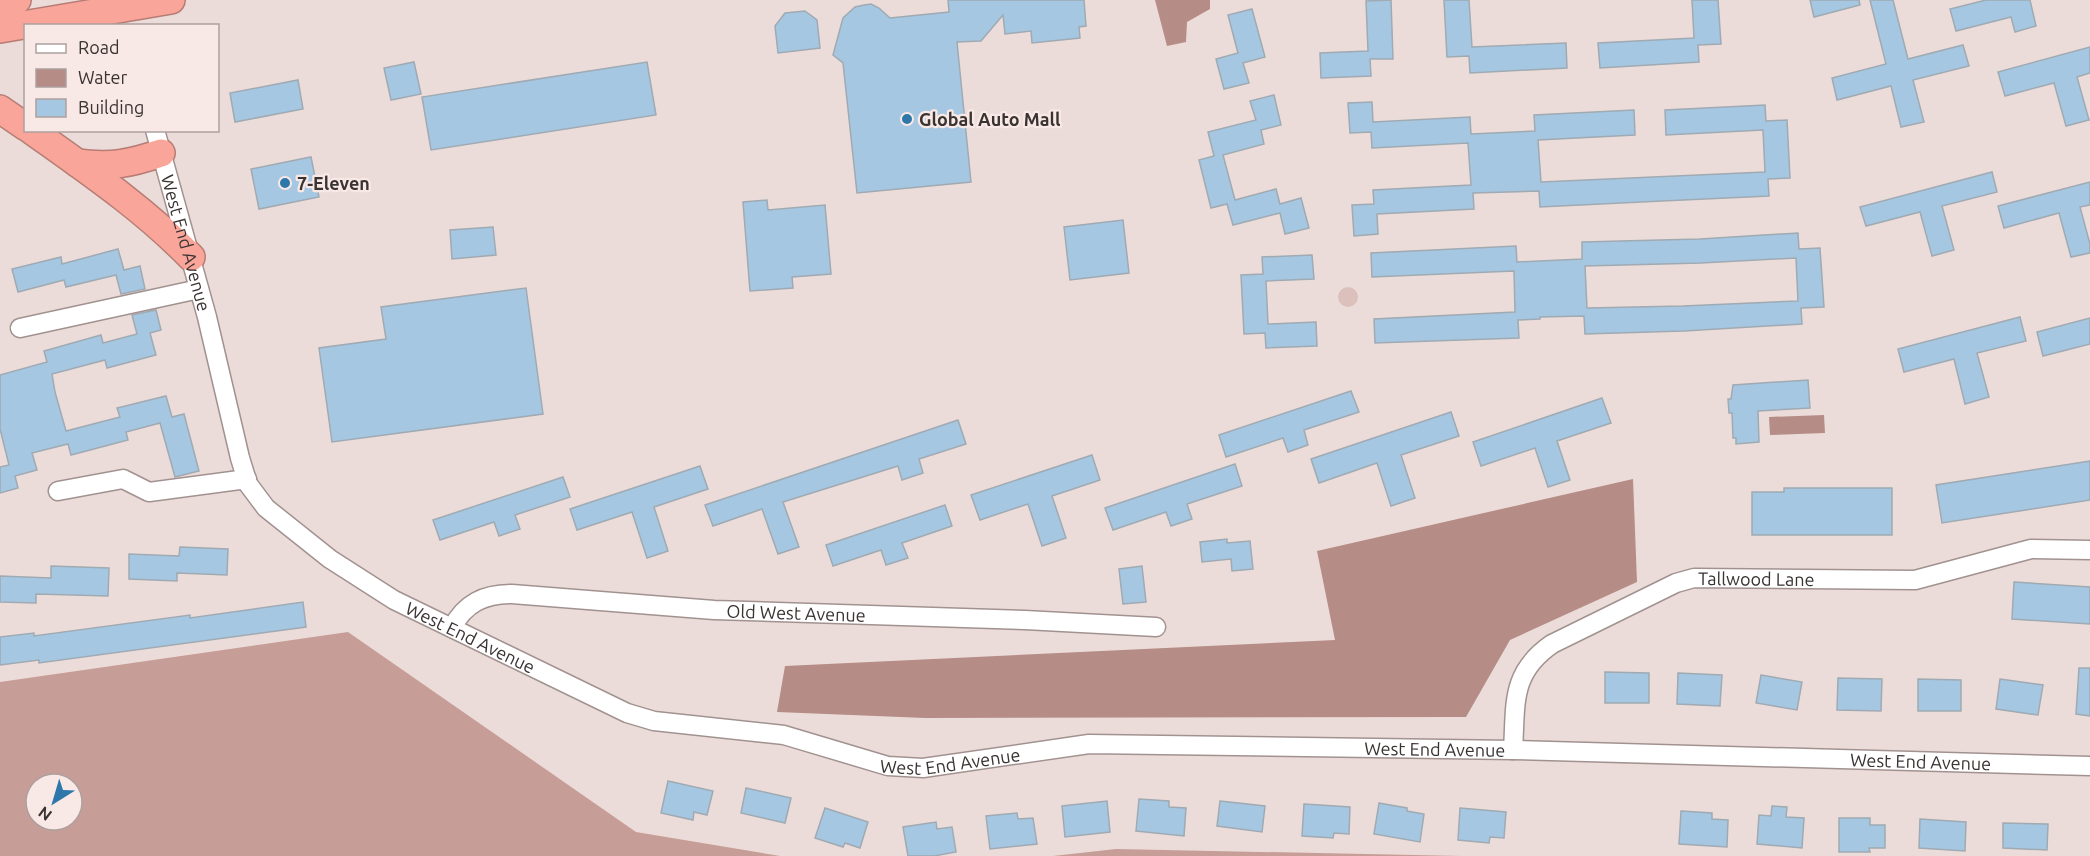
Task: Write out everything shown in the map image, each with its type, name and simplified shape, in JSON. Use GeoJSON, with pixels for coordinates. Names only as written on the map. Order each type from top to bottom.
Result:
{"type":"FeatureCollection","features":[{"type":"Feature","properties":{"kind":"highway"},"geometry":{"type":"LineString","coordinates":[[0,3],[17,0]]}},
{"type":"Feature","properties":{"kind":"highway"},"geometry":{"type":"LineString","coordinates":[[24,24],[124,11],[171,0]]}},
{"type":"Feature","properties":{"kind":"highway"},"geometry":{"type":"LineString","coordinates":[[0,29],[24,24]]}},
{"type":"Feature","properties":{"kind":"highway"},"geometry":{"type":"LineString","coordinates":[[0,109],[24,126]]}},
{"type":"Feature","properties":{"kind":"highway"},"geometry":{"type":"LineString","coordinates":[[34,132],[131,202],[165,230],[191,257]]}},
{"type":"Feature","properties":{"kind":"highway"},"geometry":{"type":"LineString","coordinates":[[77,164],[121,165],[158,142]]}},
{"type":"Feature","properties":{"kind":"street","name":"West End Avenue"},"geometry":{"type":"LineString","coordinates":[[158,142],[191,257],[240,458],[248,484],[266,508],[330,560],[394,600],[627,713],[654,721],[784,735],[888,766],[923,768],[1089,744],[1514,750],[2090,766]]}},
{"type":"Feature","properties":{"kind":"street"},"geometry":{"type":"LineString","coordinates":[[20,328],[199,289]]}},
{"type":"Feature","properties":{"kind":"street"},"geometry":{"type":"LineString","coordinates":[[58,491],[123,478],[149,492],[247,479]]}},
{"type":"Feature","properties":{"kind":"street","name":"Tallwood Lane"},"geometry":{"type":"LineString","coordinates":[[1514,750],[1516,698],[1530,662],[1537,654],[1552,644],[1676,583],[1694,578],[1915,580],[2031,549],[2090,550]]}},
{"type":"Feature","properties":{"kind":"street","name":"Old West Avenue"},"geometry":{"type":"LineString","coordinates":[[452,628],[459,615],[479,600],[496,594],[714,610],[1025,620],[1156,627]]}},
{"type":"Feature","properties":{"kind":"shaded area"},"geometry":{"type":"Polygon","coordinates":[[[1348,287],[1355,290],[1358,297],[1355,304],[1348,307],[1341,304],[1338,297],[1341,290],[1348,287]]]}},
{"type":"Feature","properties":{"kind":"shaded area"},"geometry":{"type":"Polygon","coordinates":[[[348,632],[636,832],[780,856],[0,856],[0,682],[348,632]]]}},
{"type":"Feature","properties":{"kind":"shaded area"},"geometry":{"type":"Polygon","coordinates":[[[1116,849],[1462,856],[1053,856],[1116,849]]]}},
{"type":"Feature","properties":{"kind":"water"},"geometry":{"type":"Polygon","coordinates":[[[1155,0],[1210,0],[1210,9],[1187,22],[1186,42],[1167,46],[1155,0]]]}},
{"type":"Feature","properties":{"kind":"water"},"geometry":{"type":"Polygon","coordinates":[[[1824,415],[1825,433],[1770,435],[1769,417],[1824,415]]]}},
{"type":"Feature","properties":{"kind":"water"},"geometry":{"type":"Polygon","coordinates":[[[1633,479],[1637,582],[1510,640],[1466,717],[925,718],[777,712],[785,666],[1335,640],[1317,551],[1633,479]]]}},
{"type":"Feature","properties":{"kind":"building","name":"Global Auto Mall"},"geometry":{"type":"Polygon","coordinates":[[[948,0],[1084,0],[1086,26],[1079,27],[1080,38],[1032,43],[1031,31],[1005,34],[1003,15],[981,41],[957,42],[971,182],[857,193],[843,63],[833,55],[843,18],[855,7],[871,4],[890,18],[949,12],[948,0]]]}},
{"type":"Feature","properties":{"kind":"building"},"geometry":{"type":"Polygon","coordinates":[[[1391,0],[1393,59],[1370,59],[1371,76],[1321,78],[1320,53],[1368,51],[1366,1],[1391,0]]]}},
{"type":"Feature","properties":{"kind":"building"},"geometry":{"type":"Polygon","coordinates":[[[1444,0],[1469,0],[1472,47],[1566,43],[1567,68],[1470,73],[1469,56],[1447,57],[1444,0]]]}},
{"type":"Feature","properties":{"kind":"building"},"geometry":{"type":"Polygon","coordinates":[[[1692,0],[1718,0],[1721,44],[1698,45],[1699,62],[1600,68],[1598,43],[1694,38],[1692,0]]]}},
{"type":"Feature","properties":{"kind":"building"},"geometry":{"type":"Polygon","coordinates":[[[1810,0],[1859,0],[1860,5],[1814,17],[1810,0]]]}},
{"type":"Feature","properties":{"kind":"building"},"geometry":{"type":"Polygon","coordinates":[[[1870,0],[1893,0],[1908,59],[1963,45],[1969,66],[1913,80],[1924,122],[1901,127],[1891,86],[1837,100],[1832,78],[1886,64],[1870,0]]]}},
{"type":"Feature","properties":{"kind":"building"},"geometry":{"type":"Polygon","coordinates":[[[1986,0],[2030,0],[2036,26],[2015,32],[2011,17],[1956,31],[1950,9],[1986,0]]]}},
{"type":"Feature","properties":{"kind":"building"},"geometry":{"type":"Polygon","coordinates":[[[1252,9],[1265,57],[1243,63],[1249,83],[1224,89],[1216,59],[1238,53],[1228,15],[1252,9]]]}},
{"type":"Feature","properties":{"kind":"building"},"geometry":{"type":"Polygon","coordinates":[[[805,11],[817,20],[820,48],[778,53],[775,26],[785,13],[805,11]]]}},
{"type":"Feature","properties":{"kind":"building"},"geometry":{"type":"Polygon","coordinates":[[[2090,47],[2090,73],[2077,77],[2089,120],[2066,126],[2054,83],[2005,96],[1998,72],[2090,47]]]}},
{"type":"Feature","properties":{"kind":"building"},"geometry":{"type":"Polygon","coordinates":[[[414,62],[421,94],[391,100],[384,68],[414,62]]]}},
{"type":"Feature","properties":{"kind":"building"},"geometry":{"type":"Polygon","coordinates":[[[647,62],[656,115],[431,150],[422,97],[647,62]]]}},
{"type":"Feature","properties":{"kind":"building"},"geometry":{"type":"Polygon","coordinates":[[[298,80],[303,109],[235,122],[230,93],[298,80]]]}},
{"type":"Feature","properties":{"kind":"building"},"geometry":{"type":"Polygon","coordinates":[[[1274,95],[1281,125],[1261,130],[1264,144],[1223,155],[1235,200],[1276,189],[1280,204],[1301,198],[1309,228],[1285,234],[1280,213],[1233,225],[1227,204],[1211,208],[1199,160],[1214,156],[1208,132],[1256,120],[1250,101],[1274,95]]]}},
{"type":"Feature","properties":{"kind":"building"},"geometry":{"type":"Polygon","coordinates":[[[1372,102],[1373,122],[1470,117],[1471,134],[1535,131],[1534,115],[1634,110],[1635,135],[1538,140],[1541,182],[1765,172],[1763,130],[1666,135],[1665,110],[1765,105],[1766,121],[1787,120],[1790,178],[1768,179],[1769,196],[1540,207],[1539,191],[1473,193],[1474,209],[1377,214],[1378,234],[1354,236],[1352,205],[1374,204],[1373,190],[1471,185],[1468,143],[1372,148],[1371,132],[1350,133],[1348,103],[1372,102]]]}},
{"type":"Feature","properties":{"kind":"building","name":"7-Eleven"},"geometry":{"type":"Polygon","coordinates":[[[311,157],[319,197],[259,209],[251,169],[311,157]]]}},
{"type":"Feature","properties":{"kind":"building"},"geometry":{"type":"Polygon","coordinates":[[[1992,172],[1997,192],[1942,206],[1954,250],[1932,256],[1920,212],[1866,226],[1860,207],[1992,172]]]}},
{"type":"Feature","properties":{"kind":"building"},"geometry":{"type":"Polygon","coordinates":[[[2090,182],[2090,205],[2080,207],[2090,244],[2090,253],[2071,257],[2059,213],[2004,228],[1998,206],[2090,182]]]}},
{"type":"Feature","properties":{"kind":"building"},"geometry":{"type":"Polygon","coordinates":[[[767,200],[768,210],[825,205],[831,274],[792,277],[793,288],[750,291],[743,202],[767,200]]]}},
{"type":"Feature","properties":{"kind":"building"},"geometry":{"type":"Polygon","coordinates":[[[1123,220],[1129,273],[1070,280],[1064,227],[1123,220]]]}},
{"type":"Feature","properties":{"kind":"building"},"geometry":{"type":"Polygon","coordinates":[[[493,227],[496,255],[452,259],[450,230],[493,227]]]}},
{"type":"Feature","properties":{"kind":"building"},"geometry":{"type":"Polygon","coordinates":[[[1798,233],[1799,249],[1820,248],[1824,307],[1801,308],[1802,324],[1585,334],[1584,316],[1540,317],[1540,319],[1518,320],[1519,338],[1375,343],[1374,319],[1515,312],[1514,271],[1372,277],[1371,253],[1516,246],[1517,262],[1582,259],[1582,242],[1700,239],[1798,233]],[[1796,258],[1585,266],[1587,308],[1798,301],[1796,258]]]}},
{"type":"Feature","properties":{"kind":"building"},"geometry":{"type":"Polygon","coordinates":[[[118,249],[124,270],[140,266],[145,289],[121,294],[116,275],[66,287],[64,280],[18,292],[12,269],[61,257],[62,264],[118,249]]]}},
{"type":"Feature","properties":{"kind":"building"},"geometry":{"type":"Polygon","coordinates":[[[1312,255],[1314,279],[1266,281],[1268,324],[1316,322],[1317,346],[1266,348],[1265,333],[1244,334],[1241,275],[1263,274],[1262,257],[1312,255]]]}},
{"type":"Feature","properties":{"kind":"building"},"geometry":{"type":"Polygon","coordinates":[[[526,288],[543,414],[332,442],[319,348],[386,339],[381,307],[526,288]]]}},
{"type":"Feature","properties":{"kind":"building"},"geometry":{"type":"Polygon","coordinates":[[[156,310],[161,330],[150,333],[156,355],[107,368],[105,360],[52,374],[55,392],[66,431],[120,417],[117,408],[166,396],[172,417],[184,414],[199,471],[175,477],[160,423],[126,432],[128,440],[71,455],[68,444],[32,453],[37,470],[15,476],[18,488],[0,493],[0,467],[9,465],[0,429],[0,375],[47,362],[44,351],[101,335],[103,343],[137,334],[132,315],[156,310]]]}},
{"type":"Feature","properties":{"kind":"building"},"geometry":{"type":"Polygon","coordinates":[[[2020,317],[2026,341],[1977,353],[1989,397],[1965,404],[1954,359],[1904,372],[1898,349],[2020,317]]]}},
{"type":"Feature","properties":{"kind":"building"},"geometry":{"type":"Polygon","coordinates":[[[2090,318],[2090,344],[2043,356],[2037,332],[2090,318]]]}},
{"type":"Feature","properties":{"kind":"building"},"geometry":{"type":"Polygon","coordinates":[[[1808,380],[1810,408],[1758,411],[1759,442],[1736,444],[1736,438],[1733,438],[1732,413],[1729,413],[1728,399],[1731,399],[1733,385],[1808,380]]]}},
{"type":"Feature","properties":{"kind":"building"},"geometry":{"type":"Polygon","coordinates":[[[1351,391],[1359,412],[1304,430],[1308,445],[1288,452],[1283,438],[1226,457],[1219,435],[1351,391]]]}},
{"type":"Feature","properties":{"kind":"building"},"geometry":{"type":"Polygon","coordinates":[[[1602,398],[1611,423],[1557,441],[1570,480],[1548,487],[1535,448],[1481,466],[1473,442],[1602,398]]]}},
{"type":"Feature","properties":{"kind":"building"},"geometry":{"type":"Polygon","coordinates":[[[1451,412],[1459,436],[1401,455],[1415,498],[1391,506],[1377,463],[1319,483],[1311,459],[1451,412]]]}},
{"type":"Feature","properties":{"kind":"building"},"geometry":{"type":"Polygon","coordinates":[[[958,420],[966,444],[919,459],[923,473],[902,480],[898,466],[783,502],[799,547],[778,554],[762,509],[713,526],[705,505],[958,420]]]}},
{"type":"Feature","properties":{"kind":"building"},"geometry":{"type":"Polygon","coordinates":[[[1092,455],[1100,480],[1052,496],[1066,538],[1042,546],[1028,504],[980,520],[971,495],[1092,455]]]}},
{"type":"Feature","properties":{"kind":"building"},"geometry":{"type":"Polygon","coordinates":[[[2090,461],[2090,500],[1942,523],[1936,485],[2090,461]]]}},
{"type":"Feature","properties":{"kind":"building"},"geometry":{"type":"Polygon","coordinates":[[[1235,464],[1242,486],[1187,504],[1192,519],[1171,526],[1166,512],[1113,530],[1105,508],[1235,464]]]}},
{"type":"Feature","properties":{"kind":"building"},"geometry":{"type":"Polygon","coordinates":[[[700,466],[708,489],[654,507],[668,551],[647,558],[632,512],[577,530],[570,509],[700,466]]]}},
{"type":"Feature","properties":{"kind":"building"},"geometry":{"type":"Polygon","coordinates":[[[563,477],[570,497],[515,515],[520,529],[499,536],[494,522],[440,540],[433,520],[563,477]]]}},
{"type":"Feature","properties":{"kind":"building"},"geometry":{"type":"Polygon","coordinates":[[[1784,488],[1892,488],[1892,535],[1752,535],[1752,492],[1784,492],[1784,488]]]}},
{"type":"Feature","properties":{"kind":"building"},"geometry":{"type":"Polygon","coordinates":[[[945,505],[952,526],[902,543],[908,558],[886,565],[881,550],[833,566],[826,545],[945,505]]]}},
{"type":"Feature","properties":{"kind":"building"},"geometry":{"type":"Polygon","coordinates":[[[1227,539],[1227,543],[1250,541],[1253,569],[1232,571],[1231,559],[1202,562],[1200,542],[1227,539]]]}},
{"type":"Feature","properties":{"kind":"building"},"geometry":{"type":"Polygon","coordinates":[[[180,547],[228,549],[227,575],[177,573],[177,581],[129,579],[129,554],[179,556],[180,547]]]}},
{"type":"Feature","properties":{"kind":"building"},"geometry":{"type":"Polygon","coordinates":[[[51,566],[109,568],[108,596],[36,594],[36,603],[0,602],[0,576],[51,578],[51,566]]]}},
{"type":"Feature","properties":{"kind":"building"},"geometry":{"type":"Polygon","coordinates":[[[1142,566],[1146,602],[1123,604],[1119,569],[1142,566]]]}},
{"type":"Feature","properties":{"kind":"building"},"geometry":{"type":"Polygon","coordinates":[[[2014,582],[2090,587],[2090,624],[2012,619],[2014,582]]]}},
{"type":"Feature","properties":{"kind":"building"},"geometry":{"type":"Polygon","coordinates":[[[303,602],[306,627],[39,663],[39,660],[0,665],[0,637],[34,633],[34,636],[190,615],[190,618],[303,602]]]}},
{"type":"Feature","properties":{"kind":"building"},"geometry":{"type":"Polygon","coordinates":[[[2079,668],[2090,668],[2090,716],[2076,714],[2079,668]]]}},
{"type":"Feature","properties":{"kind":"building"},"geometry":{"type":"Polygon","coordinates":[[[1605,672],[1649,673],[1649,703],[1605,703],[1605,672]]]}},
{"type":"Feature","properties":{"kind":"building"},"geometry":{"type":"Polygon","coordinates":[[[1678,673],[1722,675],[1720,706],[1677,704],[1678,673]]]}},
{"type":"Feature","properties":{"kind":"building"},"geometry":{"type":"Polygon","coordinates":[[[1761,675],[1802,682],[1797,710],[1756,703],[1761,675]]]}},
{"type":"Feature","properties":{"kind":"building"},"geometry":{"type":"Polygon","coordinates":[[[1838,678],[1882,679],[1881,711],[1837,710],[1838,678]]]}},
{"type":"Feature","properties":{"kind":"building"},"geometry":{"type":"Polygon","coordinates":[[[1918,679],[1961,680],[1961,711],[1918,711],[1918,679]]]}},
{"type":"Feature","properties":{"kind":"building"},"geometry":{"type":"Polygon","coordinates":[[[2000,679],[2043,685],[2038,715],[1996,709],[2000,679]]]}},
{"type":"Feature","properties":{"kind":"building"},"geometry":{"type":"Polygon","coordinates":[[[668,781],[713,791],[707,815],[694,812],[693,820],[661,813],[668,781]]]}},
{"type":"Feature","properties":{"kind":"building"},"geometry":{"type":"Polygon","coordinates":[[[746,788],[791,798],[785,823],[741,813],[746,788]]]}},
{"type":"Feature","properties":{"kind":"building"},"geometry":{"type":"Polygon","coordinates":[[[1139,799],[1169,801],[1169,807],[1186,808],[1184,836],[1136,831],[1139,799]]]}},
{"type":"Feature","properties":{"kind":"building"},"geometry":{"type":"Polygon","coordinates":[[[1107,801],[1110,832],[1065,837],[1062,806],[1107,801]]]}},
{"type":"Feature","properties":{"kind":"building"},"geometry":{"type":"Polygon","coordinates":[[[1220,801],[1265,806],[1262,832],[1217,826],[1220,801]]]}},
{"type":"Feature","properties":{"kind":"building"},"geometry":{"type":"Polygon","coordinates":[[[1379,803],[1424,814],[1420,842],[1374,834],[1379,803]]]}},
{"type":"Feature","properties":{"kind":"building"},"geometry":{"type":"Polygon","coordinates":[[[1304,804],[1350,807],[1349,834],[1334,833],[1333,838],[1302,836],[1304,804]]]}},
{"type":"Feature","properties":{"kind":"building"},"geometry":{"type":"Polygon","coordinates":[[[1772,806],[1787,807],[1786,817],[1804,818],[1802,848],[1757,844],[1759,815],[1771,816],[1772,806]]]}},
{"type":"Feature","properties":{"kind":"building"},"geometry":{"type":"Polygon","coordinates":[[[825,808],[868,822],[860,848],[845,843],[843,847],[815,838],[825,808]]]}},
{"type":"Feature","properties":{"kind":"building"},"geometry":{"type":"Polygon","coordinates":[[[1460,808],[1506,812],[1504,838],[1490,837],[1489,843],[1458,840],[1460,808]]]}},
{"type":"Feature","properties":{"kind":"building"},"geometry":{"type":"Polygon","coordinates":[[[1681,811],[1712,813],[1712,819],[1728,820],[1727,847],[1679,844],[1681,811]]]}},
{"type":"Feature","properties":{"kind":"building"},"geometry":{"type":"Polygon","coordinates":[[[1017,813],[1018,819],[1033,818],[1037,844],[990,849],[986,816],[1017,813]]]}},
{"type":"Feature","properties":{"kind":"building"},"geometry":{"type":"Polygon","coordinates":[[[1839,818],[1870,818],[1870,825],[1885,825],[1885,848],[1869,848],[1870,852],[1839,852],[1839,818]]]}},
{"type":"Feature","properties":{"kind":"building"},"geometry":{"type":"Polygon","coordinates":[[[1920,819],[1966,822],[1965,851],[1919,848],[1920,819]]]}},
{"type":"Feature","properties":{"kind":"building"},"geometry":{"type":"Polygon","coordinates":[[[936,822],[937,829],[952,827],[956,852],[934,856],[908,856],[903,827],[936,822]]]}},
{"type":"Feature","properties":{"kind":"building"},"geometry":{"type":"Polygon","coordinates":[[[2003,823],[2048,824],[2047,850],[2003,848],[2003,823]]]}},
{"type":"Feature","properties":{"kind":"place","name":"Global Auto Mall"},"geometry":{"type":"Point","coordinates":[907,119]}},
{"type":"Feature","properties":{"kind":"place","name":"7-Eleven"},"geometry":{"type":"Point","coordinates":[285,183]}}]}
